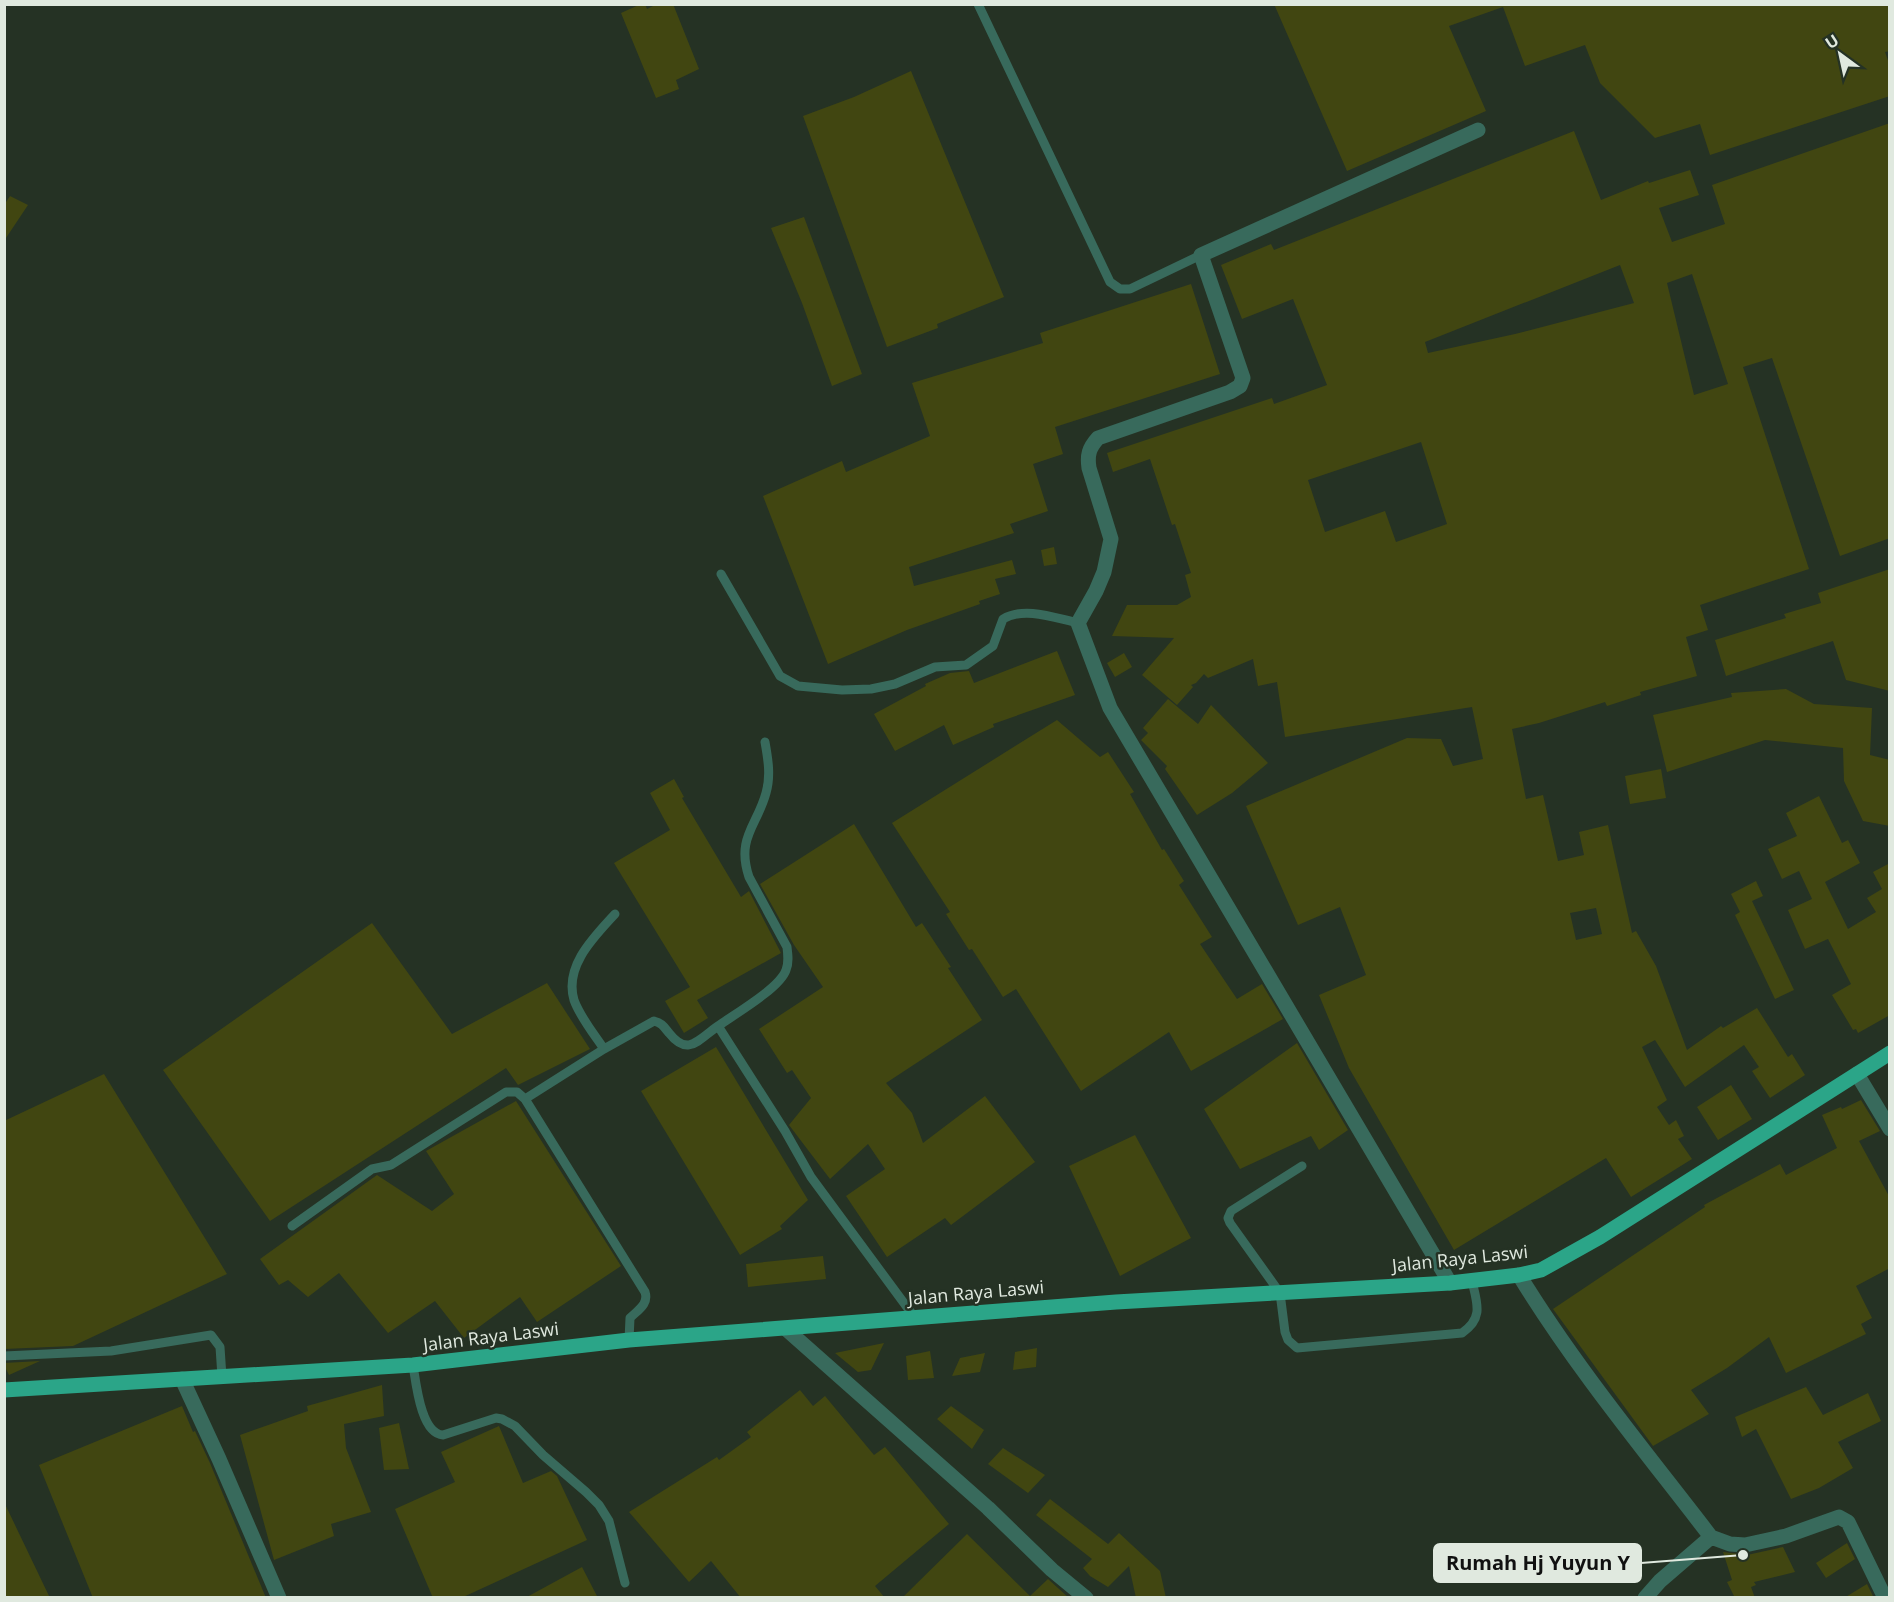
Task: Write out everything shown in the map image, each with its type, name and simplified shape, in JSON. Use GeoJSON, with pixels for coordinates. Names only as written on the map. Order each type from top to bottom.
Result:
{"type":"FeatureCollection","features":[{"type":"Feature","properties":{"kind":"main road","name":"Jalan Raya Laswi"},"geometry":{"type":"LineString","coordinates":[[4,1390],[413,1365],[629,1340],[1116,1302],[1450,1283],[1519,1275],[1540,1270],[1600,1237],[1890,1053]]}},
{"type":"Feature","properties":{"kind":"street"},"geometry":{"type":"LineString","coordinates":[[1450,1283],[1110,708],[1078,623],[1104,572],[1111,539],[1089,468],[1087,456],[1091,446],[1098,438],[1230,392],[1240,386],[1243,378],[1200,255],[1478,130]]}},
{"type":"Feature","properties":{"kind":"street"},"geometry":{"type":"LineString","coordinates":[[1857,1074],[1890,1129]]}},
{"type":"Feature","properties":{"kind":"street"},"geometry":{"type":"LineString","coordinates":[[1519,1275],[1548,1323],[1608,1406],[1646,1451],[1711,1537],[1730,1544],[1753,1544],[1786,1536],[1839,1516],[1848,1522],[1885,1598]]}},
{"type":"Feature","properties":{"kind":"street"},"geometry":{"type":"LineString","coordinates":[[786,1329],[988,1508],[1052,1570],[1086,1598]]}},
{"type":"Feature","properties":{"kind":"street"},"geometry":{"type":"LineString","coordinates":[[182,1379],[279,1598]]}},
{"type":"Feature","properties":{"kind":"street"},"geometry":{"type":"LineString","coordinates":[[1645,1598],[1660,1581],[1711,1537]]}},
{"type":"Feature","properties":{"kind":"lane"},"geometry":{"type":"LineString","coordinates":[[978,4],[1110,282],[1120,289],[1130,290],[1200,255]]}},
{"type":"Feature","properties":{"kind":"lane"},"geometry":{"type":"LineString","coordinates":[[721,574],[780,676],[798,686],[842,690],[871,689],[895,684],[935,667],[966,665],[993,646],[1003,619],[1010,615],[1035,614],[1078,623]]}},
{"type":"Feature","properties":{"kind":"lane"},"geometry":{"type":"LineString","coordinates":[[525,1100],[604,1049],[654,1021],[663,1025],[682,1046],[693,1044],[779,983],[786,972],[789,959],[787,947],[748,877],[745,866],[747,835],[768,785],[765,742]]}},
{"type":"Feature","properties":{"kind":"lane"},"geometry":{"type":"LineString","coordinates":[[604,1049],[574,1000],[573,975],[582,955],[615,914]]}},
{"type":"Feature","properties":{"kind":"lane"},"geometry":{"type":"LineString","coordinates":[[718,1026],[785,1131],[811,1177],[915,1318]]}},
{"type":"Feature","properties":{"kind":"lane"},"geometry":{"type":"LineString","coordinates":[[292,1226],[372,1169],[391,1165],[506,1092],[517,1092],[525,1100],[645,1292],[645,1304],[630,1318],[629,1340]]}},
{"type":"Feature","properties":{"kind":"lane"},"geometry":{"type":"LineString","coordinates":[[1302,1166],[1231,1211],[1228,1218],[1280,1293],[1285,1332],[1288,1340],[1297,1348],[1462,1333],[1470,1327],[1478,1310],[1472,1281]]}},
{"type":"Feature","properties":{"kind":"lane"},"geometry":{"type":"LineString","coordinates":[[4,1356],[111,1351],[211,1335],[220,1347],[222,1377]]}},
{"type":"Feature","properties":{"kind":"lane"},"geometry":{"type":"LineString","coordinates":[[413,1365],[427,1424],[432,1432],[443,1435],[496,1418],[502,1419],[514,1426],[586,1492],[609,1521],[625,1583]]}},
{"type":"Feature","properties":{"kind":"building"},"geometry":{"type":"Polygon","coordinates":[[[645,4],[647,9],[657,4],[673,4],[699,69],[676,80],[679,89],[656,98],[621,13],[645,4]]]}},
{"type":"Feature","properties":{"kind":"building"},"geometry":{"type":"Polygon","coordinates":[[[1274,4],[1890,4],[1890,51],[1885,52],[1890,66],[1890,96],[1710,155],[1700,124],[1655,138],[1600,83],[1585,45],[1525,66],[1503,7],[1449,26],[1486,111],[1347,171],[1274,4]]]}},
{"type":"Feature","properties":{"kind":"building"},"geometry":{"type":"Polygon","coordinates":[[[911,71],[1004,297],[937,324],[938,328],[887,347],[803,116],[854,97],[911,71]]]}},
{"type":"Feature","properties":{"kind":"building"},"geometry":{"type":"Polygon","coordinates":[[[1890,123],[1890,538],[1840,556],[1772,358],[1743,367],[1809,569],[1700,605],[1708,630],[1686,637],[1697,676],[1640,692],[1641,695],[1607,706],[1605,702],[1512,729],[1526,799],[1543,795],[1558,861],[1584,855],[1579,832],[1608,825],[1632,933],[1636,931],[1656,966],[1687,1050],[1721,1026],[1723,1028],[1757,1008],[1788,1057],[1792,1054],[1805,1075],[1770,1098],[1752,1071],[1759,1067],[1744,1045],[1685,1087],[1655,1040],[1642,1047],[1667,1100],[1657,1107],[1669,1125],[1676,1120],[1684,1136],[1678,1139],[1692,1159],[1631,1197],[1606,1158],[1454,1250],[1349,1068],[1319,995],[1366,975],[1340,907],[1298,925],[1246,806],[1407,738],[1441,739],[1453,766],[1483,759],[1472,707],[1285,737],[1277,682],[1258,686],[1253,659],[1208,678],[1204,674],[1191,685],[1193,687],[1177,705],[1142,675],[1174,638],[1112,636],[1127,605],[1177,605],[1191,597],[1185,575],[1191,573],[1150,459],[1113,472],[1107,453],[1272,398],[1274,404],[1327,385],[1293,299],[1242,319],[1221,265],[1271,244],[1274,250],[1574,131],[1601,200],[1648,181],[1649,183],[1690,170],[1699,195],[1659,208],[1672,242],[1725,224],[1712,185],[1890,123]],[[1620,265],[1425,342],[1428,353],[1515,334],[1634,303],[1620,265]],[[1692,274],[1667,283],[1694,395],[1728,384],[1692,274]],[[1421,442],[1308,480],[1325,532],[1385,511],[1396,542],[1447,524],[1421,442]],[[1596,908],[1570,913],[1576,940],[1602,934],[1596,908]]]}},
{"type":"Feature","properties":{"kind":"building"},"geometry":{"type":"Polygon","coordinates":[[[10,196],[28,205],[4,241],[4,205],[10,196]]]}},
{"type":"Feature","properties":{"kind":"building"},"geometry":{"type":"Polygon","coordinates":[[[804,217],[862,374],[832,386],[802,303],[771,228],[804,217]]]}},
{"type":"Feature","properties":{"kind":"building"},"geometry":{"type":"Polygon","coordinates":[[[1191,284],[1220,374],[1055,427],[1063,454],[1033,464],[1048,511],[1010,524],[1014,533],[909,567],[914,586],[1012,560],[1016,574],[995,579],[1000,594],[828,664],[763,496],[842,461],[846,472],[930,436],[912,383],[1043,343],[1040,333],[1191,284]]]}},
{"type":"Feature","properties":{"kind":"building"},"geometry":{"type":"Polygon","coordinates":[[[1054,547],[1057,564],[1044,566],[1041,550],[1054,547]]]}},
{"type":"Feature","properties":{"kind":"building"},"geometry":{"type":"Polygon","coordinates":[[[1890,569],[1890,691],[1846,680],[1833,641],[1726,676],[1715,640],[1786,618],[1784,614],[1821,603],[1818,593],[1890,569]]]}},
{"type":"Feature","properties":{"kind":"building"},"geometry":{"type":"Polygon","coordinates":[[[1057,651],[1075,695],[993,724],[994,727],[953,745],[944,725],[895,751],[874,714],[926,686],[925,684],[950,673],[969,671],[974,683],[1057,651]]]}},
{"type":"Feature","properties":{"kind":"building"},"geometry":{"type":"Polygon","coordinates":[[[1124,653],[1132,667],[1115,677],[1107,663],[1124,653]]]}},
{"type":"Feature","properties":{"kind":"building"},"geometry":{"type":"Polygon","coordinates":[[[1786,689],[1814,704],[1872,708],[1870,755],[1890,760],[1890,826],[1863,821],[1844,781],[1843,748],[1765,740],[1667,772],[1653,715],[1732,697],[1731,693],[1786,689]]]}},
{"type":"Feature","properties":{"kind":"building"},"geometry":{"type":"Polygon","coordinates":[[[1168,699],[1198,724],[1211,705],[1268,763],[1232,793],[1197,815],[1165,769],[1167,766],[1141,740],[1148,733],[1143,728],[1168,699]]]}},
{"type":"Feature","properties":{"kind":"building"},"geometry":{"type":"Polygon","coordinates":[[[1057,720],[1100,757],[1108,752],[1134,792],[1130,794],[1162,850],[1164,849],[1184,881],[1179,885],[1212,937],[1200,944],[1237,999],[1262,984],[1283,1019],[1191,1071],[1169,1032],[1081,1091],[1016,989],[1003,997],[972,949],[969,950],[946,914],[950,912],[892,823],[1057,720]]]}},
{"type":"Feature","properties":{"kind":"building"},"geometry":{"type":"Polygon","coordinates":[[[1661,769],[1666,798],[1630,804],[1625,776],[1661,769]]]}},
{"type":"Feature","properties":{"kind":"building"},"geometry":{"type":"Polygon","coordinates":[[[674,779],[684,797],[682,798],[741,897],[749,891],[781,953],[697,1000],[708,1018],[684,1033],[665,1001],[690,987],[614,863],[670,830],[650,793],[674,779]]]}},
{"type":"Feature","properties":{"kind":"building"},"geometry":{"type":"Polygon","coordinates":[[[1819,796],[1842,843],[1848,840],[1860,863],[1825,882],[1848,929],[1876,912],[1867,898],[1882,889],[1873,872],[1890,863],[1890,1015],[1858,1033],[1856,1029],[1853,1030],[1832,995],[1851,984],[1828,939],[1805,949],[1788,910],[1812,899],[1799,871],[1782,879],[1768,849],[1797,836],[1786,813],[1819,796]]]}},
{"type":"Feature","properties":{"kind":"building"},"geometry":{"type":"Polygon","coordinates":[[[854,824],[916,927],[922,923],[982,1020],[886,1083],[912,1113],[923,1143],[985,1096],[1035,1162],[951,1225],[945,1218],[887,1257],[846,1196],[885,1169],[868,1144],[830,1179],[789,1125],[811,1098],[792,1070],[787,1073],[759,1029],[823,987],[794,945],[760,884],[854,824]]]}},
{"type":"Feature","properties":{"kind":"building"},"geometry":{"type":"Polygon","coordinates":[[[1756,881],[1763,896],[1752,901],[1794,990],[1775,999],[1735,915],[1740,912],[1731,894],[1756,881]]]}},
{"type":"Feature","properties":{"kind":"building"},"geometry":{"type":"Polygon","coordinates":[[[372,923],[452,1034],[547,983],[590,1049],[518,1085],[506,1068],[270,1221],[163,1070],[372,923]]]}},
{"type":"Feature","properties":{"kind":"building"},"geometry":{"type":"Polygon","coordinates":[[[1297,1043],[1348,1130],[1319,1150],[1311,1136],[1240,1169],[1204,1109],[1297,1043]]]}},
{"type":"Feature","properties":{"kind":"building"},"geometry":{"type":"Polygon","coordinates":[[[716,1047],[808,1200],[780,1226],[782,1229],[740,1255],[641,1091],[716,1047]]]}},
{"type":"Feature","properties":{"kind":"building"},"geometry":{"type":"Polygon","coordinates":[[[104,1074],[227,1274],[73,1346],[4,1349],[4,1121],[104,1074]]]}},
{"type":"Feature","properties":{"kind":"building"},"geometry":{"type":"Polygon","coordinates":[[[1731,1085],[1752,1119],[1718,1140],[1697,1107],[1731,1085]]]}},
{"type":"Feature","properties":{"kind":"building"},"geometry":{"type":"Polygon","coordinates":[[[1861,1100],[1880,1131],[1859,1141],[1890,1198],[1890,1268],[1856,1286],[1872,1318],[1861,1324],[1866,1334],[1786,1373],[1769,1337],[1727,1368],[1691,1390],[1709,1414],[1653,1446],[1553,1309],[1705,1207],[1704,1205],[1780,1164],[1786,1175],[1837,1148],[1822,1115],[1861,1100]]]}},
{"type":"Feature","properties":{"kind":"building"},"geometry":{"type":"Polygon","coordinates":[[[516,1101],[621,1266],[537,1322],[520,1297],[464,1338],[435,1301],[388,1333],[339,1273],[308,1297],[288,1280],[279,1285],[260,1259],[377,1175],[432,1211],[454,1194],[426,1151],[516,1101]]]}},
{"type":"Feature","properties":{"kind":"building"},"geometry":{"type":"Polygon","coordinates":[[[1135,1135],[1191,1238],[1120,1276],[1069,1166],[1135,1135]]]}},
{"type":"Feature","properties":{"kind":"building"},"geometry":{"type":"Polygon","coordinates":[[[823,1256],[826,1279],[748,1287],[746,1264],[823,1256]]]}},
{"type":"Feature","properties":{"kind":"building"},"geometry":{"type":"Polygon","coordinates":[[[884,1343],[871,1370],[858,1372],[835,1353],[884,1343]]]}},
{"type":"Feature","properties":{"kind":"building"},"geometry":{"type":"Polygon","coordinates":[[[1037,1348],[1036,1367],[1013,1370],[1015,1352],[1037,1348]]]}},
{"type":"Feature","properties":{"kind":"building"},"geometry":{"type":"Polygon","coordinates":[[[930,1351],[934,1378],[908,1380],[906,1356],[930,1351]]]}},
{"type":"Feature","properties":{"kind":"building"},"geometry":{"type":"Polygon","coordinates":[[[985,1353],[980,1372],[952,1376],[960,1358],[985,1353]]]}},
{"type":"Feature","properties":{"kind":"building"},"geometry":{"type":"Polygon","coordinates":[[[40,1361],[9,1375],[4,1365],[4,1363],[40,1361]]]}},
{"type":"Feature","properties":{"kind":"building"},"geometry":{"type":"Polygon","coordinates":[[[382,1385],[384,1416],[344,1424],[346,1448],[371,1512],[331,1524],[334,1536],[274,1560],[240,1435],[308,1411],[307,1406],[382,1385]]]}},
{"type":"Feature","properties":{"kind":"building"},"geometry":{"type":"Polygon","coordinates":[[[1806,1387],[1823,1415],[1868,1393],[1881,1421],[1838,1442],[1853,1468],[1819,1488],[1791,1499],[1756,1429],[1742,1437],[1735,1417],[1806,1387]]]}},
{"type":"Feature","properties":{"kind":"building"},"geometry":{"type":"Polygon","coordinates":[[[800,1390],[813,1406],[825,1396],[874,1455],[885,1447],[949,1524],[875,1586],[885,1598],[741,1598],[711,1561],[689,1582],[629,1512],[717,1457],[719,1460],[751,1437],[747,1432],[800,1390]]]}},
{"type":"Feature","properties":{"kind":"building"},"geometry":{"type":"Polygon","coordinates":[[[182,1406],[210,1463],[266,1598],[93,1598],[39,1465],[182,1406]]]}},
{"type":"Feature","properties":{"kind":"building"},"geometry":{"type":"Polygon","coordinates":[[[951,1406],[984,1430],[972,1449],[937,1419],[951,1406]]]}},
{"type":"Feature","properties":{"kind":"building"},"geometry":{"type":"Polygon","coordinates":[[[399,1423],[409,1469],[384,1470],[379,1428],[399,1423]]]}},
{"type":"Feature","properties":{"kind":"building"},"geometry":{"type":"Polygon","coordinates":[[[499,1426],[523,1483],[551,1471],[557,1476],[587,1540],[461,1598],[433,1598],[395,1509],[455,1482],[441,1452],[499,1426]]]}},
{"type":"Feature","properties":{"kind":"building"},"geometry":{"type":"Polygon","coordinates":[[[1003,1448],[1045,1475],[1028,1493],[988,1464],[1003,1448]]]}},
{"type":"Feature","properties":{"kind":"building"},"geometry":{"type":"Polygon","coordinates":[[[1050,1499],[1108,1544],[1119,1533],[1160,1571],[1166,1598],[1136,1598],[1129,1566],[1108,1587],[1090,1576],[1083,1568],[1092,1559],[1036,1515],[1050,1499]]]}},
{"type":"Feature","properties":{"kind":"building"},"geometry":{"type":"Polygon","coordinates":[[[4,1502],[50,1598],[4,1598],[4,1502]]]}},
{"type":"Feature","properties":{"kind":"building"},"geometry":{"type":"Polygon","coordinates":[[[967,1534],[1030,1596],[1048,1579],[1069,1598],[902,1598],[967,1534]]]}},
{"type":"Feature","properties":{"kind":"building"},"geometry":{"type":"Polygon","coordinates":[[[1847,1543],[1855,1559],[1826,1578],[1816,1563],[1847,1543]]]}},
{"type":"Feature","properties":{"kind":"building"},"geometry":{"type":"Polygon","coordinates":[[[1783,1547],[1795,1572],[1754,1582],[1756,1585],[1751,1587],[1755,1598],[1735,1598],[1727,1582],[1732,1580],[1723,1552],[1747,1555],[1783,1547]]]}},
{"type":"Feature","properties":{"kind":"building"},"geometry":{"type":"Polygon","coordinates":[[[582,1567],[598,1598],[525,1598],[582,1567]]]}},
{"type":"Feature","properties":{"kind":"building"},"geometry":{"type":"Polygon","coordinates":[[[1867,1584],[1874,1598],[1844,1598],[1867,1584]]]}},
{"type":"Feature","properties":{"kind":"place","name":"Rumah Hj Yuyun Y"},"geometry":{"type":"Point","coordinates":[1743,1555]}}]}
